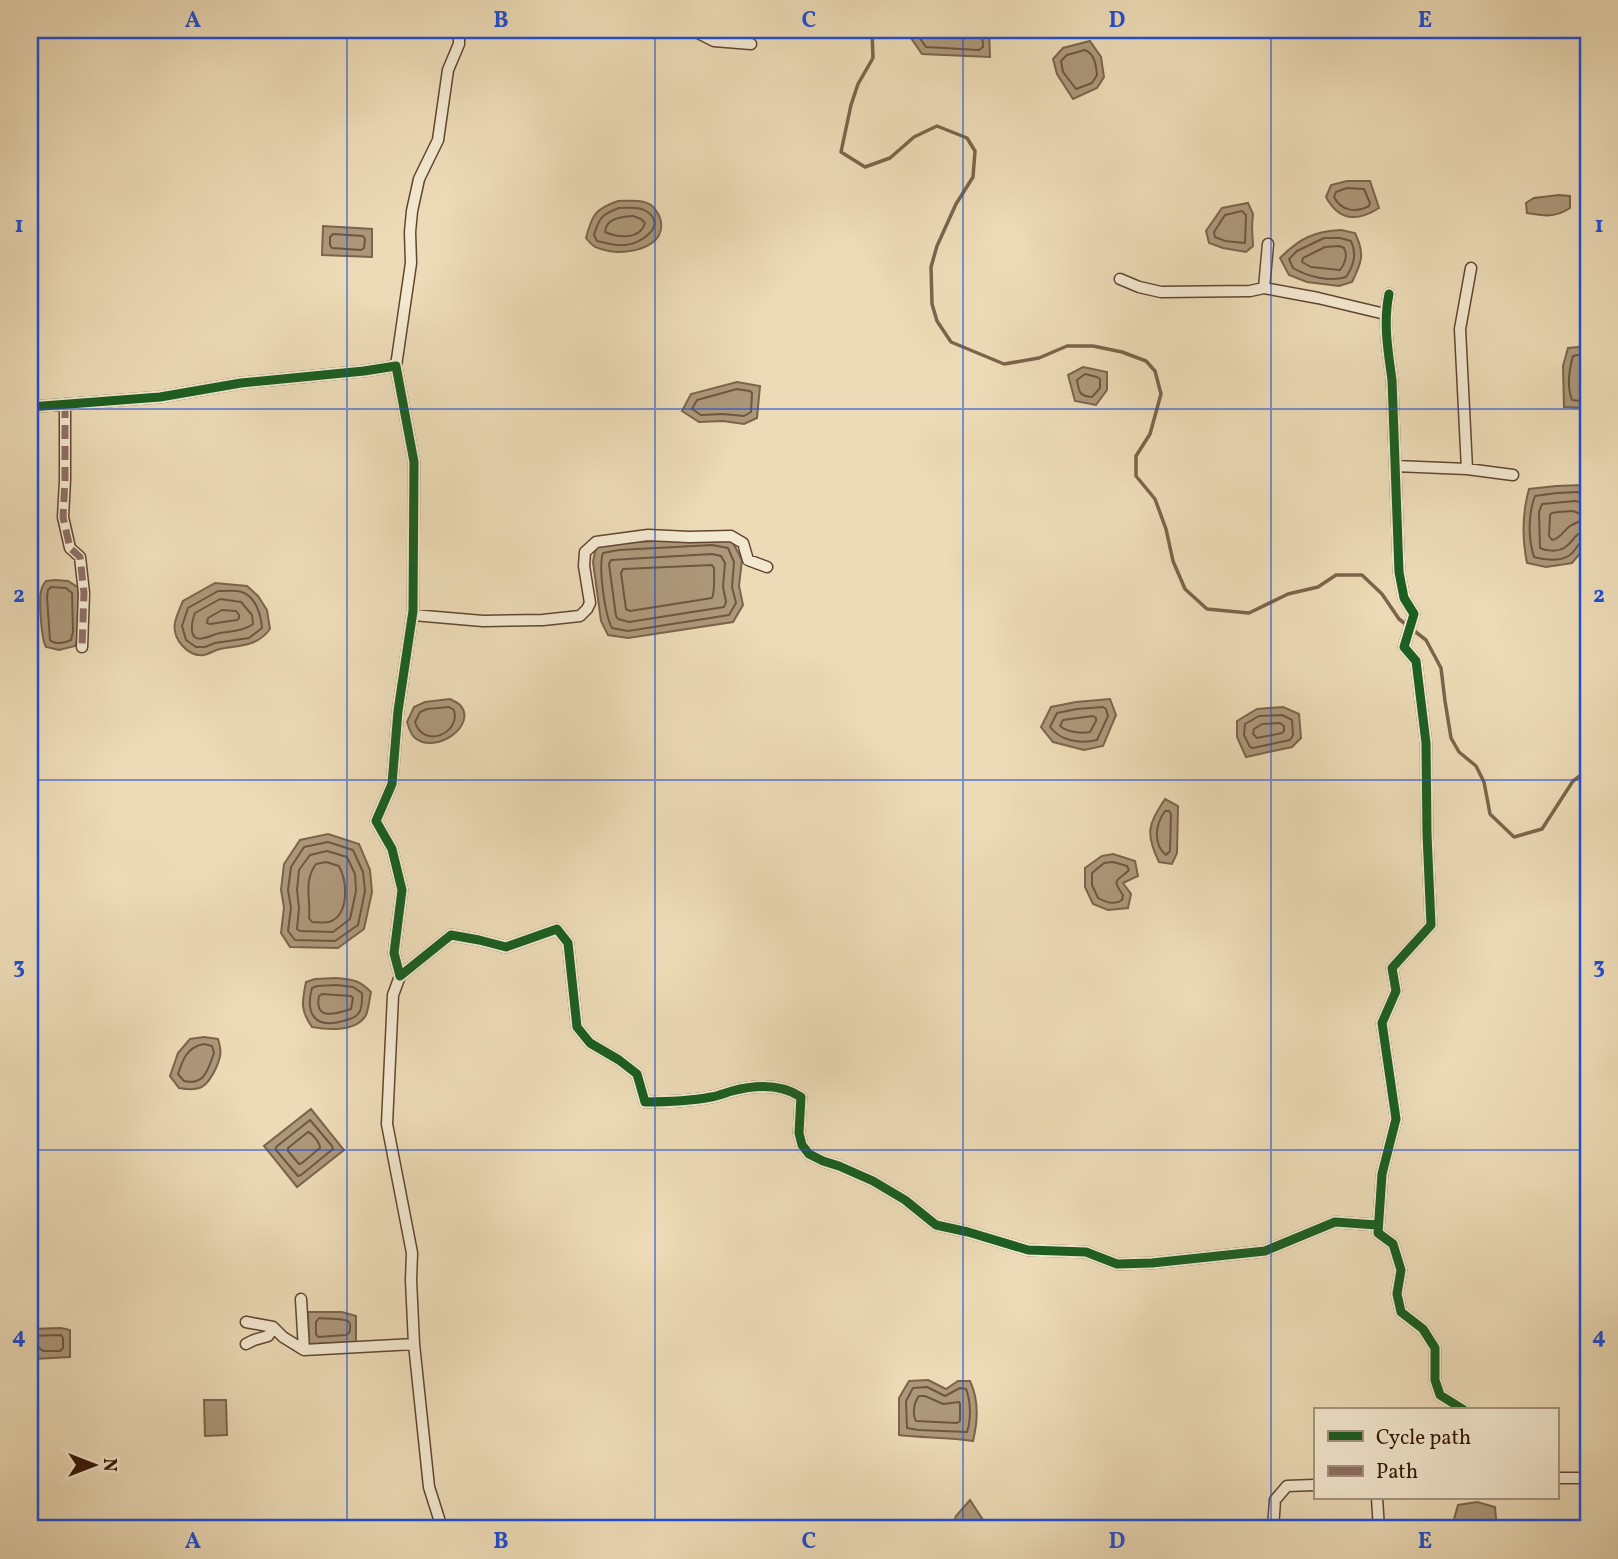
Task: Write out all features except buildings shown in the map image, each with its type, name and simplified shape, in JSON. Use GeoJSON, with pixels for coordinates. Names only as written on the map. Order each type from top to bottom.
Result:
{"type":"FeatureCollection","features":[{"type":"Feature","properties":{"kind":"street"},"geometry":{"type":"LineString","coordinates":[[400,975],[394,953],[402,890],[392,849],[376,821],[392,784],[398,711],[413,615],[414,462],[396,366],[411,263],[412,211],[419,179],[438,140],[448,70],[459,44],[459,30]]}},
{"type":"Feature","properties":{"kind":"street"},"geometry":{"type":"LineString","coordinates":[[699,30],[700,34],[713,41],[751,44]]}},
{"type":"Feature","properties":{"kind":"street"},"geometry":{"type":"LineString","coordinates":[[1264,288],[1268,244]]}},
{"type":"Feature","properties":{"kind":"street"},"geometry":{"type":"LineString","coordinates":[[1467,469],[1460,329],[1471,268]]}},
{"type":"Feature","properties":{"kind":"street"},"geometry":{"type":"LineString","coordinates":[[1120,279],[1161,292],[1251,291],[1264,288],[1385,314]]}},
{"type":"Feature","properties":{"kind":"street"},"geometry":{"type":"LineString","coordinates":[[1389,294],[1385,314],[1392,380],[1399,572],[1404,598],[1414,614],[1404,647],[1416,661],[1426,743],[1431,925],[1392,968],[1396,991],[1382,1023],[1396,1119],[1381,1174],[1377,1225],[1378,1233],[1393,1244],[1401,1270],[1397,1294],[1401,1312],[1423,1329],[1435,1348],[1435,1380],[1440,1395],[1461,1408]]}},
{"type":"Feature","properties":{"kind":"street"},"geometry":{"type":"LineString","coordinates":[[30,407],[160,397],[241,383],[396,366]]}},
{"type":"Feature","properties":{"kind":"street"},"geometry":{"type":"LineString","coordinates":[[65,404],[63,517],[70,548],[80,557],[84,593],[82,647]]}},
{"type":"Feature","properties":{"kind":"street"},"geometry":{"type":"LineString","coordinates":[[1395,466],[1467,469],[1513,475]]}},
{"type":"Feature","properties":{"kind":"street"},"geometry":{"type":"LineString","coordinates":[[413,615],[482,621],[543,620],[580,616],[590,603],[584,565],[585,552],[596,542],[608,539],[648,535],[731,536],[743,543],[748,560],[767,567]]}},
{"type":"Feature","properties":{"kind":"street"},"geometry":{"type":"LineString","coordinates":[[441,1529],[429,1487],[414,1344],[412,1252],[387,1124],[393,995],[400,975],[450,935],[506,947],[557,929],[568,943],[577,1027],[590,1043],[620,1060],[637,1074],[645,1102],[711,1097],[760,1087],[789,1090],[802,1100],[799,1133],[809,1154],[873,1181],[905,1200],[936,1225],[1028,1250],[1086,1252],[1116,1264],[1152,1263],[1265,1251],[1335,1222],[1377,1225]]}},
{"type":"Feature","properties":{"kind":"street"},"geometry":{"type":"LineString","coordinates":[[301,1299],[304,1350]]}},
{"type":"Feature","properties":{"kind":"street"},"geometry":{"type":"LineString","coordinates":[[246,1322],[273,1327],[304,1350],[414,1344]]}},
{"type":"Feature","properties":{"kind":"street"},"geometry":{"type":"LineString","coordinates":[[246,1344],[268,1336],[273,1327]]}},
{"type":"Feature","properties":{"kind":"street"},"geometry":{"type":"LineString","coordinates":[[1558,1478],[1588,1478]]}},
{"type":"Feature","properties":{"kind":"street"},"geometry":{"type":"LineString","coordinates":[[1273,1529],[1275,1500],[1286,1486],[1314,1485]]}},
{"type":"Feature","properties":{"kind":"street"},"geometry":{"type":"LineString","coordinates":[[1377,1500],[1380,1529]]}},
{"type":"Feature","properties":{"kind":"street"},"geometry":{"type":"LineString","coordinates":[[1587,1522],[1588,1511]]}},
{"type":"Feature","properties":{"kind":"water"},"geometry":{"type":"Polygon","coordinates":[[[913,30],[989,30],[990,57],[922,54],[911,38],[913,30]]]}},
{"type":"Feature","properties":{"kind":"water"},"geometry":{"type":"Polygon","coordinates":[[[1090,41],[1101,57],[1104,77],[1097,88],[1073,99],[1057,74],[1053,59],[1063,48],[1090,41]]]}},
{"type":"Feature","properties":{"kind":"water"},"geometry":{"type":"Polygon","coordinates":[[[1347,181],[1370,181],[1379,208],[1356,217],[1349,217],[1337,211],[1326,197],[1331,185],[1347,181]]]}},
{"type":"Feature","properties":{"kind":"water"},"geometry":{"type":"Polygon","coordinates":[[[1570,196],[1570,208],[1549,215],[1527,213],[1526,203],[1534,198],[1570,196]]]}},
{"type":"Feature","properties":{"kind":"water"},"geometry":{"type":"Polygon","coordinates":[[[618,201],[643,202],[654,207],[660,218],[661,228],[653,242],[636,250],[617,252],[593,246],[586,238],[596,214],[618,201]]]}},
{"type":"Feature","properties":{"kind":"water"},"geometry":{"type":"Polygon","coordinates":[[[1248,203],[1253,214],[1253,246],[1246,252],[1209,243],[1206,231],[1222,208],[1248,203]]]}},
{"type":"Feature","properties":{"kind":"water"},"geometry":{"type":"Polygon","coordinates":[[[323,226],[372,229],[372,257],[322,255],[323,226]]]}},
{"type":"Feature","properties":{"kind":"water"},"geometry":{"type":"Polygon","coordinates":[[[1341,230],[1355,233],[1360,247],[1360,263],[1352,282],[1339,286],[1307,282],[1289,275],[1280,258],[1287,251],[1315,234],[1341,230]]]}},
{"type":"Feature","properties":{"kind":"water"},"geometry":{"type":"Polygon","coordinates":[[[1588,346],[1588,408],[1564,407],[1563,366],[1568,348],[1588,346]]]}},
{"type":"Feature","properties":{"kind":"water"},"geometry":{"type":"Polygon","coordinates":[[[1083,367],[1107,372],[1107,390],[1096,405],[1075,401],[1068,375],[1083,367]]]}},
{"type":"Feature","properties":{"kind":"water"},"geometry":{"type":"Polygon","coordinates":[[[737,382],[760,386],[757,418],[744,424],[699,422],[682,411],[691,394],[737,382]]]}},
{"type":"Feature","properties":{"kind":"water"},"geometry":{"type":"Polygon","coordinates":[[[1583,485],[1588,493],[1588,544],[1572,563],[1546,567],[1527,563],[1523,526],[1529,489],[1583,485]]]}},
{"type":"Feature","properties":{"kind":"water"},"geometry":{"type":"Polygon","coordinates":[[[713,538],[732,541],[742,560],[739,586],[743,605],[733,622],[628,638],[608,635],[601,621],[593,562],[596,546],[713,538]]]}},
{"type":"Feature","properties":{"kind":"water"},"geometry":{"type":"Polygon","coordinates":[[[46,581],[68,581],[79,588],[81,610],[80,633],[75,646],[59,650],[46,647],[40,603],[46,581]]]}},
{"type":"Feature","properties":{"kind":"water"},"geometry":{"type":"Polygon","coordinates":[[[215,583],[247,586],[267,610],[270,629],[253,642],[198,655],[182,646],[176,635],[176,620],[183,601],[215,583]]]}},
{"type":"Feature","properties":{"kind":"water"},"geometry":{"type":"Polygon","coordinates":[[[450,699],[460,705],[464,713],[464,721],[459,729],[433,743],[415,738],[407,722],[414,707],[425,702],[450,699]]]}},
{"type":"Feature","properties":{"kind":"water"},"geometry":{"type":"Polygon","coordinates":[[[1110,699],[1116,715],[1103,746],[1084,750],[1053,742],[1041,727],[1051,707],[1110,699]]]}},
{"type":"Feature","properties":{"kind":"water"},"geometry":{"type":"Polygon","coordinates":[[[1283,707],[1299,714],[1301,738],[1292,747],[1246,757],[1237,737],[1237,721],[1257,709],[1283,707]]]}},
{"type":"Feature","properties":{"kind":"water"},"geometry":{"type":"Polygon","coordinates":[[[1165,799],[1178,806],[1177,853],[1172,864],[1159,862],[1150,836],[1152,823],[1165,799]]]}},
{"type":"Feature","properties":{"kind":"water"},"geometry":{"type":"Polygon","coordinates":[[[328,834],[359,844],[370,870],[372,892],[364,929],[338,948],[290,947],[281,933],[284,864],[300,840],[328,834]]]}},
{"type":"Feature","properties":{"kind":"water"},"geometry":{"type":"Polygon","coordinates":[[[1113,854],[1135,861],[1138,876],[1123,883],[1131,894],[1128,908],[1108,910],[1093,904],[1085,887],[1085,868],[1102,856],[1113,854]]]}},
{"type":"Feature","properties":{"kind":"water"},"geometry":{"type":"Polygon","coordinates":[[[337,978],[356,981],[371,992],[366,1015],[362,1021],[349,1027],[312,1027],[305,1016],[303,1006],[306,982],[337,978]]]}},
{"type":"Feature","properties":{"kind":"water"},"geometry":{"type":"Polygon","coordinates":[[[190,1039],[218,1039],[220,1054],[216,1068],[210,1080],[202,1087],[179,1088],[170,1076],[178,1053],[190,1039]]]}},
{"type":"Feature","properties":{"kind":"water"},"geometry":{"type":"Polygon","coordinates":[[[311,1109],[344,1150],[297,1187],[264,1146],[311,1109]]]}},
{"type":"Feature","properties":{"kind":"water"},"geometry":{"type":"Polygon","coordinates":[[[308,1312],[342,1312],[356,1316],[356,1342],[309,1344],[308,1312]]]}},
{"type":"Feature","properties":{"kind":"water"},"geometry":{"type":"Polygon","coordinates":[[[30,1329],[70,1330],[70,1357],[34,1359],[30,1329]]]}},
{"type":"Feature","properties":{"kind":"water"},"geometry":{"type":"Polygon","coordinates":[[[928,1380],[946,1389],[958,1381],[970,1381],[977,1411],[973,1441],[899,1435],[899,1398],[909,1381],[928,1380]]]}},
{"type":"Feature","properties":{"kind":"water"},"geometry":{"type":"Polygon","coordinates":[[[204,1400],[226,1400],[227,1435],[205,1436],[204,1400]]]}},
{"type":"Feature","properties":{"kind":"water"},"geometry":{"type":"Polygon","coordinates":[[[970,1500],[989,1529],[951,1529],[956,1516],[970,1500]]]}},
{"type":"Feature","properties":{"kind":"water"},"geometry":{"type":"Polygon","coordinates":[[[1477,1502],[1495,1507],[1497,1529],[1454,1529],[1458,1505],[1477,1502]]]}},
{"type":"Feature","properties":{"kind":"waterway"},"geometry":{"type":"LineString","coordinates":[[872,30],[873,58],[858,84],[841,152],[865,167],[890,158],[914,137],[937,126],[967,138],[975,151],[973,177],[956,204],[937,246],[931,267],[932,304],[937,321],[951,342],[1004,364],[1039,358],[1067,346],[1093,346],[1122,352],[1146,361],[1155,371],[1161,394],[1150,434],[1136,456],[1136,476],[1155,499],[1166,529],[1173,561],[1185,589],[1207,609],[1249,613],[1288,594],[1318,587],[1336,575],[1362,575],[1382,594],[1399,619],[1426,640],[1441,668],[1451,738],[1459,752],[1476,766],[1484,782],[1490,814],[1514,837],[1542,829],[1573,781],[1588,770]]}},
{"type":"Feature","properties":{"kind":"marked path"},"geometry":{"type":"LineString","coordinates":[[65,404],[63,517],[70,548],[80,557],[84,593],[82,647]]}},
{"type":"Feature","properties":{"kind":"cycle path"},"geometry":{"type":"LineString","coordinates":[[1389,294],[1386,326],[1392,380],[1399,572],[1404,598],[1414,614],[1404,647],[1416,661],[1426,743],[1431,925],[1392,968],[1396,991],[1382,1023],[1396,1119],[1382,1174],[1378,1233],[1393,1244],[1401,1270],[1397,1294],[1401,1312],[1423,1329],[1435,1348],[1435,1380],[1440,1395],[1461,1408]]}},
{"type":"Feature","properties":{"kind":"cycle path"},"geometry":{"type":"LineString","coordinates":[[30,407],[160,397],[241,383],[396,366],[414,462],[413,611],[398,711],[392,784],[376,821],[392,849],[402,890],[394,953],[400,976],[451,935],[506,947],[557,929],[568,943],[577,1027],[590,1043],[637,1074],[645,1102],[714,1097],[759,1087],[793,1093],[801,1097],[799,1133],[802,1145],[809,1154],[873,1181],[905,1200],[936,1225],[1028,1250],[1086,1252],[1117,1264],[1152,1263],[1265,1251],[1335,1222],[1377,1225]]}}]}
